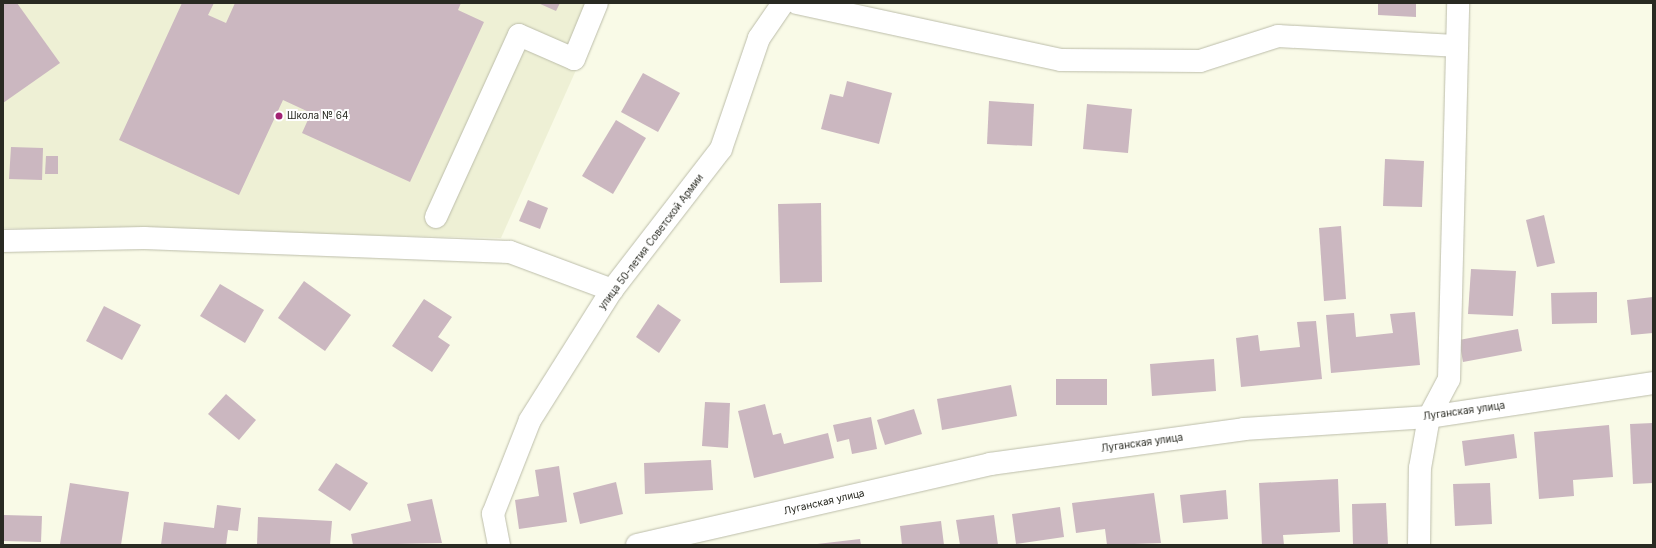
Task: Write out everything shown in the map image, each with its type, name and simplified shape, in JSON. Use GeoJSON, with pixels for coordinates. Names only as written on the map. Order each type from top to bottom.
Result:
{"type":"FeatureCollection","features":[{"type":"Feature","properties":{"kind":"street"},"geometry":{"type":"LineString","coordinates":[[436,218],[519,35],[574,59],[597,3]]}},
{"type":"Feature","properties":{"kind":"street","name":"улица 50-летия Советской Армии"},"geometry":{"type":"LineString","coordinates":[[499,545],[493,514],[530,420],[612,290],[721,149],[759,38],[783,3]]}},
{"type":"Feature","properties":{"kind":"street"},"geometry":{"type":"LineString","coordinates":[[797,3],[1061,60],[1200,61],[1278,36],[1455,46]]}},
{"type":"Feature","properties":{"kind":"street"},"geometry":{"type":"LineString","coordinates":[[1420,545],[1420,468],[1429,417],[1449,379],[1455,46],[1458,3]]}},
{"type":"Feature","properties":{"kind":"street"},"geometry":{"type":"LineString","coordinates":[[3,241],[144,238],[510,252],[612,290]]}},
{"type":"Feature","properties":{"kind":"street","name":"Луганская улица"},"geometry":{"type":"LineString","coordinates":[[638,545],[990,464],[1244,429],[1429,417],[1653,383]]}},
{"type":"Feature","properties":{"kind":"shaded area","name":"Школа № 64"},"geometry":{"type":"Polygon","coordinates":[[[3,3],[606,3],[501,238],[3,228],[3,3]]]}},
{"type":"Feature","properties":{"kind":"building"},"geometry":{"type":"Polygon","coordinates":[[[3,3],[17,3],[60,63],[3,103],[3,3]]]}},
{"type":"Feature","properties":{"kind":"building"},"geometry":{"type":"Polygon","coordinates":[[[182,3],[214,3],[208,15],[226,23],[235,3],[461,3],[458,10],[484,22],[410,182],[302,133],[311,113],[283,100],[239,195],[119,140],[182,3]]]}},
{"type":"Feature","properties":{"kind":"building"},"geometry":{"type":"Polygon","coordinates":[[[538,3],[560,3],[556,11],[538,3]]]}},
{"type":"Feature","properties":{"kind":"building"},"geometry":{"type":"Polygon","coordinates":[[[1378,3],[1416,3],[1416,17],[1378,15],[1378,3]]]}},
{"type":"Feature","properties":{"kind":"building"},"geometry":{"type":"Polygon","coordinates":[[[643,73],[680,93],[658,132],[621,112],[643,73]]]}},
{"type":"Feature","properties":{"kind":"building"},"geometry":{"type":"Polygon","coordinates":[[[847,81],[892,93],[879,144],[821,129],[830,94],[843,97],[847,81]]]}},
{"type":"Feature","properties":{"kind":"building"},"geometry":{"type":"Polygon","coordinates":[[[989,101],[1034,104],[1032,146],[987,144],[989,101]]]}},
{"type":"Feature","properties":{"kind":"building"},"geometry":{"type":"Polygon","coordinates":[[[1087,104],[1132,109],[1128,153],[1083,149],[1087,104]]]}},
{"type":"Feature","properties":{"kind":"building"},"geometry":{"type":"Polygon","coordinates":[[[616,120],[646,138],[613,194],[582,176],[616,120]]]}},
{"type":"Feature","properties":{"kind":"building"},"geometry":{"type":"Polygon","coordinates":[[[11,147],[43,148],[42,180],[9,179],[11,147]]]}},
{"type":"Feature","properties":{"kind":"building"},"geometry":{"type":"Polygon","coordinates":[[[46,156],[58,156],[58,174],[45,174],[46,156]]]}},
{"type":"Feature","properties":{"kind":"building"},"geometry":{"type":"Polygon","coordinates":[[[1385,159],[1424,161],[1422,207],[1383,206],[1385,159]]]}},
{"type":"Feature","properties":{"kind":"building"},"geometry":{"type":"Polygon","coordinates":[[[528,200],[548,208],[540,229],[519,221],[528,200]]]}},
{"type":"Feature","properties":{"kind":"building"},"geometry":{"type":"Polygon","coordinates":[[[821,203],[822,282],[780,283],[778,204],[821,203]]]}},
{"type":"Feature","properties":{"kind":"building"},"geometry":{"type":"Polygon","coordinates":[[[1544,215],[1555,263],[1537,267],[1526,220],[1544,215]]]}},
{"type":"Feature","properties":{"kind":"building"},"geometry":{"type":"Polygon","coordinates":[[[1341,226],[1346,299],[1324,301],[1319,228],[1341,226]]]}},
{"type":"Feature","properties":{"kind":"building"},"geometry":{"type":"Polygon","coordinates":[[[1471,269],[1516,271],[1513,316],[1468,314],[1471,269]]]}},
{"type":"Feature","properties":{"kind":"building"},"geometry":{"type":"Polygon","coordinates":[[[304,281],[351,315],[325,351],[278,318],[304,281]]]}},
{"type":"Feature","properties":{"kind":"building"},"geometry":{"type":"Polygon","coordinates":[[[220,284],[264,310],[245,343],[200,316],[220,284]]]}},
{"type":"Feature","properties":{"kind":"building"},"geometry":{"type":"Polygon","coordinates":[[[1597,292],[1597,323],[1552,324],[1551,293],[1597,292]]]}},
{"type":"Feature","properties":{"kind":"building"},"geometry":{"type":"Polygon","coordinates":[[[1653,297],[1653,333],[1631,335],[1627,300],[1653,297]]]}},
{"type":"Feature","properties":{"kind":"building"},"geometry":{"type":"Polygon","coordinates":[[[424,299],[452,317],[438,337],[450,345],[432,372],[392,346],[424,299]]]}},
{"type":"Feature","properties":{"kind":"building"},"geometry":{"type":"Polygon","coordinates":[[[658,304],[681,320],[659,353],[636,337],[658,304]]]}},
{"type":"Feature","properties":{"kind":"building"},"geometry":{"type":"Polygon","coordinates":[[[104,306],[141,325],[122,360],[86,341],[104,306]]]}},
{"type":"Feature","properties":{"kind":"building"},"geometry":{"type":"Polygon","coordinates":[[[1415,312],[1420,365],[1331,373],[1326,315],[1354,313],[1356,337],[1393,333],[1390,314],[1415,312]]]}},
{"type":"Feature","properties":{"kind":"building"},"geometry":{"type":"Polygon","coordinates":[[[1316,321],[1322,379],[1241,387],[1236,338],[1258,335],[1260,351],[1300,347],[1297,322],[1316,321]]]}},
{"type":"Feature","properties":{"kind":"building"},"geometry":{"type":"Polygon","coordinates":[[[1518,329],[1522,351],[1463,362],[1459,340],[1518,329]]]}},
{"type":"Feature","properties":{"kind":"building"},"geometry":{"type":"Polygon","coordinates":[[[1214,359],[1216,391],[1152,396],[1150,364],[1214,359]]]}},
{"type":"Feature","properties":{"kind":"building"},"geometry":{"type":"Polygon","coordinates":[[[1056,379],[1107,379],[1107,405],[1056,405],[1056,379]]]}},
{"type":"Feature","properties":{"kind":"building"},"geometry":{"type":"Polygon","coordinates":[[[1011,385],[1017,416],[942,430],[937,399],[1011,385]]]}},
{"type":"Feature","properties":{"kind":"building"},"geometry":{"type":"Polygon","coordinates":[[[226,394],[256,420],[239,440],[208,414],[226,394]]]}},
{"type":"Feature","properties":{"kind":"building"},"geometry":{"type":"Polygon","coordinates":[[[705,402],[730,403],[728,448],[702,446],[705,402]]]}},
{"type":"Feature","properties":{"kind":"building"},"geometry":{"type":"Polygon","coordinates":[[[765,404],[773,435],[781,433],[784,444],[828,433],[834,458],[754,478],[738,411],[765,404]]]}},
{"type":"Feature","properties":{"kind":"building"},"geometry":{"type":"Polygon","coordinates":[[[914,409],[922,434],[885,445],[877,420],[914,409]]]}},
{"type":"Feature","properties":{"kind":"building"},"geometry":{"type":"Polygon","coordinates":[[[871,417],[877,449],[852,454],[849,439],[837,442],[833,425],[871,417]]]}},
{"type":"Feature","properties":{"kind":"building"},"geometry":{"type":"Polygon","coordinates":[[[1653,423],[1653,483],[1633,484],[1630,424],[1653,423]]]}},
{"type":"Feature","properties":{"kind":"building"},"geometry":{"type":"Polygon","coordinates":[[[1609,425],[1613,477],[1573,480],[1574,496],[1539,499],[1534,432],[1609,425]]]}},
{"type":"Feature","properties":{"kind":"building"},"geometry":{"type":"Polygon","coordinates":[[[1514,434],[1517,458],[1465,466],[1462,441],[1514,434]]]}},
{"type":"Feature","properties":{"kind":"building"},"geometry":{"type":"Polygon","coordinates":[[[711,460],[713,490],[645,494],[644,463],[711,460]]]}},
{"type":"Feature","properties":{"kind":"building"},"geometry":{"type":"Polygon","coordinates":[[[336,463],[368,483],[350,511],[318,490],[336,463]]]}},
{"type":"Feature","properties":{"kind":"building"},"geometry":{"type":"Polygon","coordinates":[[[559,466],[567,522],[519,529],[515,500],[539,496],[535,470],[559,466]]]}},
{"type":"Feature","properties":{"kind":"building"},"geometry":{"type":"Polygon","coordinates":[[[1338,479],[1340,532],[1283,535],[1284,545],[1262,545],[1259,483],[1338,479]]]}},
{"type":"Feature","properties":{"kind":"building"},"geometry":{"type":"Polygon","coordinates":[[[616,482],[623,514],[580,524],[573,493],[616,482]]]}},
{"type":"Feature","properties":{"kind":"building"},"geometry":{"type":"Polygon","coordinates":[[[70,483],[129,492],[121,545],[60,544],[70,483]]]}},
{"type":"Feature","properties":{"kind":"building"},"geometry":{"type":"Polygon","coordinates":[[[1490,483],[1492,524],[1455,526],[1453,484],[1490,483]]]}},
{"type":"Feature","properties":{"kind":"building"},"geometry":{"type":"Polygon","coordinates":[[[1226,490],[1228,519],[1183,523],[1180,495],[1226,490]]]}},
{"type":"Feature","properties":{"kind":"building"},"geometry":{"type":"Polygon","coordinates":[[[1154,493],[1161,543],[1107,545],[1105,529],[1076,533],[1072,503],[1154,493]]]}},
{"type":"Feature","properties":{"kind":"building"},"geometry":{"type":"Polygon","coordinates":[[[432,499],[442,543],[353,545],[351,534],[411,521],[407,504],[432,499]]]}},
{"type":"Feature","properties":{"kind":"building"},"geometry":{"type":"Polygon","coordinates":[[[1386,503],[1388,545],[1353,545],[1352,504],[1386,503]]]}},
{"type":"Feature","properties":{"kind":"building"},"geometry":{"type":"Polygon","coordinates":[[[217,505],[241,508],[238,531],[228,530],[226,545],[161,545],[164,522],[214,528],[217,505]]]}},
{"type":"Feature","properties":{"kind":"building"},"geometry":{"type":"Polygon","coordinates":[[[1060,507],[1064,537],[1016,544],[1012,514],[1060,507]]]}},
{"type":"Feature","properties":{"kind":"building"},"geometry":{"type":"Polygon","coordinates":[[[3,515],[42,516],[41,542],[3,541],[3,515]]]}},
{"type":"Feature","properties":{"kind":"building"},"geometry":{"type":"Polygon","coordinates":[[[994,515],[998,545],[960,545],[956,520],[994,515]]]}},
{"type":"Feature","properties":{"kind":"building"},"geometry":{"type":"Polygon","coordinates":[[[258,517],[332,521],[330,545],[257,545],[258,517]]]}},
{"type":"Feature","properties":{"kind":"building"},"geometry":{"type":"Polygon","coordinates":[[[941,521],[944,545],[902,545],[900,526],[941,521]]]}},
{"type":"Feature","properties":{"kind":"building"},"geometry":{"type":"Polygon","coordinates":[[[860,539],[861,545],[817,544],[860,539]]]}},
{"type":"Feature","properties":{"kind":"place","name":"Школа № 64"},"geometry":{"type":"Point","coordinates":[279,116]}}]}
